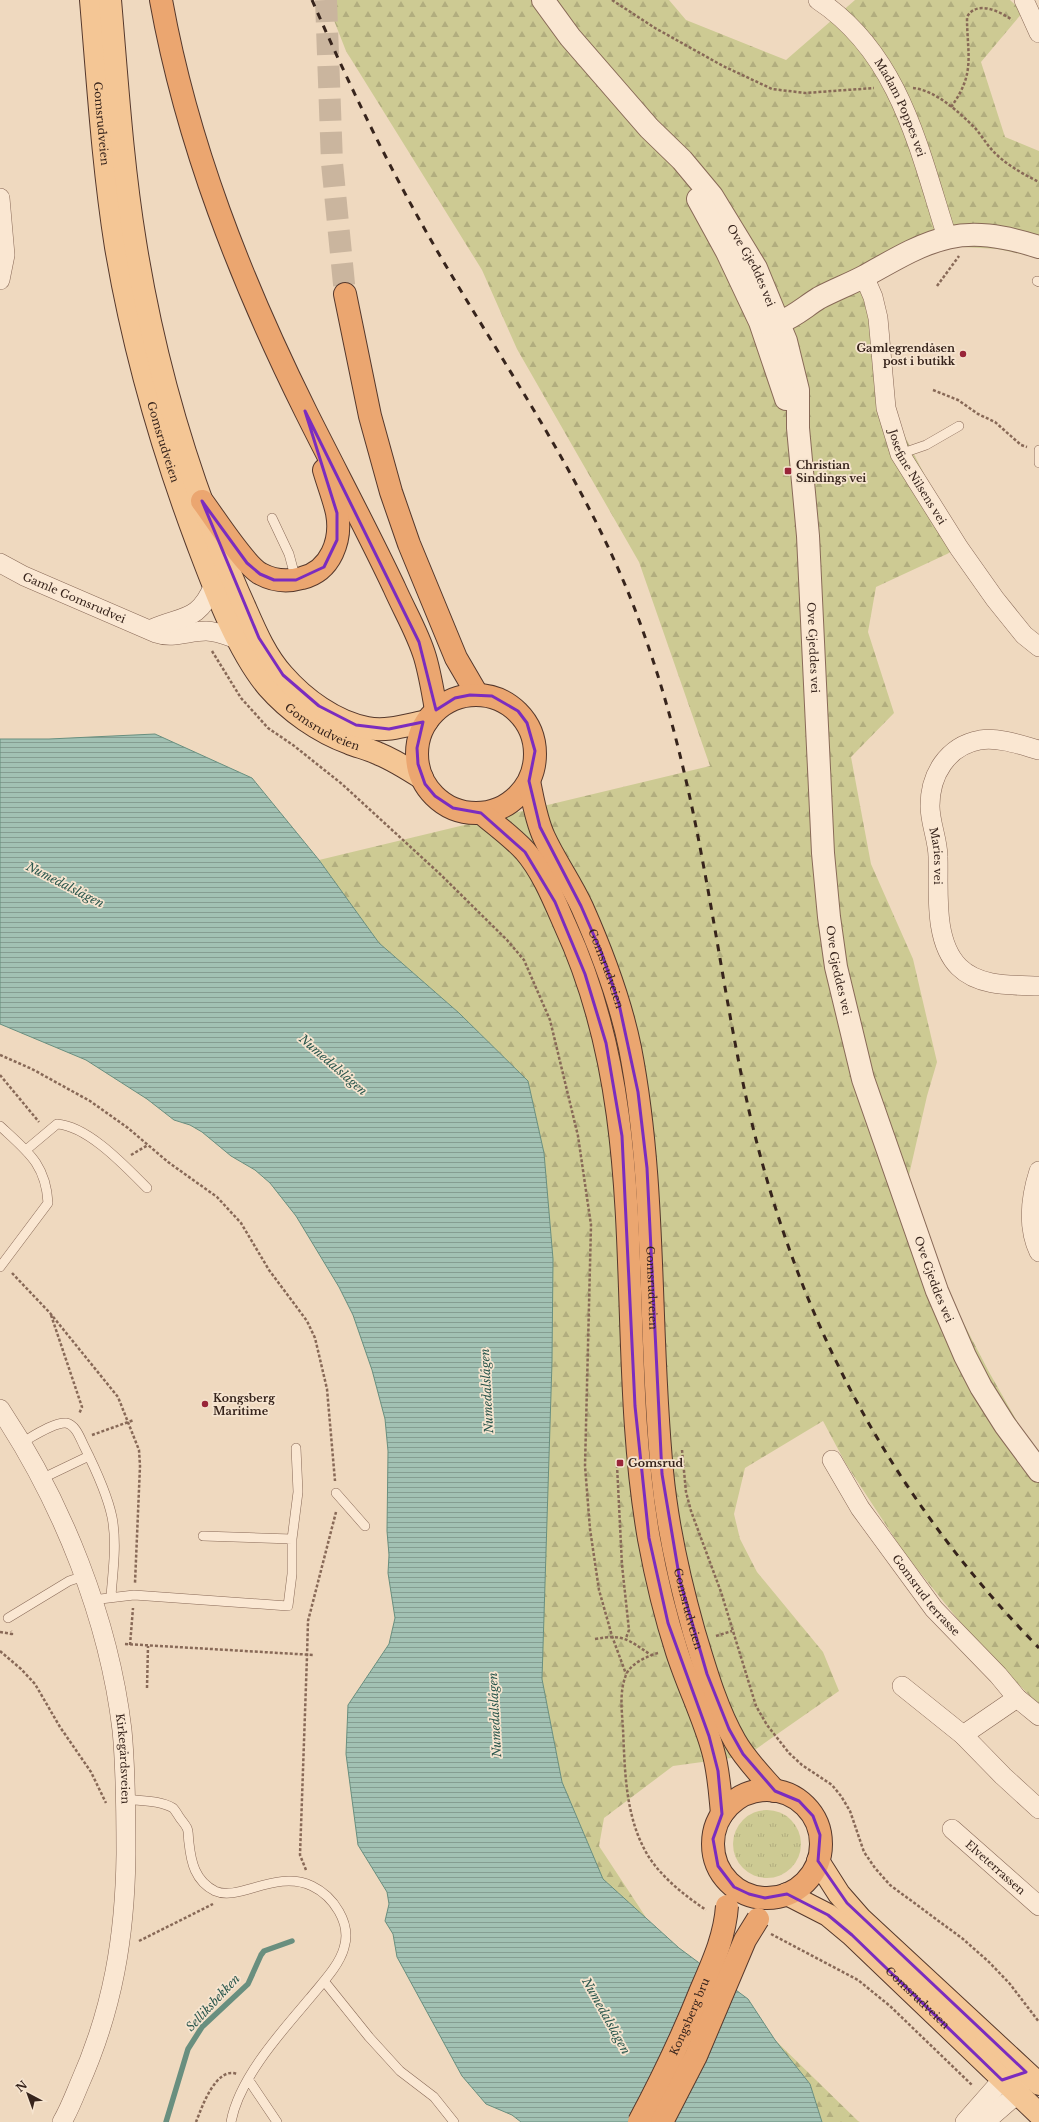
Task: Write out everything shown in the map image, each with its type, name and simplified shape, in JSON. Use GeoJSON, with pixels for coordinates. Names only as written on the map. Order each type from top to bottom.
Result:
{"type":"FeatureCollection","features":[{"type":"Feature","properties":{"kind":"highway"},"geometry":{"type":"LineString","coordinates":[[161,0],[173,62],[190,124],[216,204],[244,279],[305,411],[380,558],[420,642],[429,670],[432,715]]}},
{"type":"Feature","properties":{"kind":"highway"},"geometry":{"type":"LineString","coordinates":[[345,294],[370,416],[391,492],[409,544],[456,658],[477,694]]}},
{"type":"Feature","properties":{"kind":"highway"},"geometry":{"type":"LineString","coordinates":[[202,502],[247,562],[260,574],[274,580],[296,580],[309,576],[324,567],[332,554],[338,527],[337,513],[305,411]]}},
{"type":"Feature","properties":{"kind":"highway"},"geometry":{"type":"LineString","coordinates":[[477,694],[492,696],[506,702],[518,711],[527,723],[533,736],[535,751],[534,766],[529,781],[521,792],[509,803],[495,810],[481,813],[460,811],[446,805],[435,796],[422,778],[418,764],[417,748],[420,734],[432,715],[455,698],[477,694]]}},
{"type":"Feature","properties":{"kind":"highway","name":"Gomsrudveien"},"geometry":{"type":"LineString","coordinates":[[529,781],[544,836],[581,906],[611,981],[629,1043],[638,1092],[647,1168],[654,1358],[662,1474],[680,1581],[707,1674],[729,1728],[743,1754],[775,1790]]}},
{"type":"Feature","properties":{"kind":"highway","name":"Gomsrudveien"},"geometry":{"type":"LineString","coordinates":[[481,813],[518,844],[538,871],[571,938],[595,1002],[606,1043],[617,1098],[625,1165],[635,1406],[639,1462],[649,1538],[660,1593],[677,1652],[714,1753],[722,1814]]}},
{"type":"Feature","properties":{"kind":"highway"},"geometry":{"type":"LineString","coordinates":[[775,1790],[788,1794],[799,1801],[813,1816],[820,1835],[820,1848],[818,1861],[807,1880],[795,1890],[783,1895],[765,1898],[749,1894],[734,1887],[725,1877],[716,1859],[713,1839],[716,1826],[722,1814],[729,1805],[745,1794],[757,1791],[775,1790]]}},
{"type":"Feature","properties":{"kind":"highway","name":"Kongsberg bru"},"geometry":{"type":"LineString","coordinates":[[639,2122],[689,2021],[724,1932],[727,1906],[725,1877]]}},
{"type":"Feature","properties":{"kind":"highway","name":"Kongsberg bru"},"geometry":{"type":"LineString","coordinates":[[662,2122],[696,2056],[745,1940],[758,1919],[783,1895]]}},
{"type":"Feature","properties":{"kind":"main road","name":"Gomsrudveien"},"geometry":{"type":"LineString","coordinates":[[91,0],[109,191],[126,296],[144,377],[165,450],[184,508],[214,584],[239,640],[268,687],[295,712],[332,735],[380,754],[422,778]]}},
{"type":"Feature","properties":{"kind":"main road","name":"Gomsrudveien"},"geometry":{"type":"LineString","coordinates":[[110,0],[123,146],[135,243],[163,372],[185,451],[202,502],[226,563],[259,638],[282,675],[319,706],[356,725],[376,729],[389,729],[432,715]]}},
{"type":"Feature","properties":{"kind":"main road","name":"Gomsrudveien"},"geometry":{"type":"LineString","coordinates":[[818,1861],[840,1894],[860,1918],[954,2007],[980,2028],[1033,2078]]}},
{"type":"Feature","properties":{"kind":"main road","name":"Gomsrudveien"},"geometry":{"type":"LineString","coordinates":[[783,1895],[828,1915],[852,1935],[1039,2114]]}},
{"type":"Feature","properties":{"kind":"street","name":"Ove Gjeddes vei"},"geometry":{"type":"LineString","coordinates":[[543,0],[570,37],[649,128],[704,208],[727,252],[771,317],[798,428],[808,536],[823,853],[834,960],[844,1005],[863,1079],[937,1291],[965,1356],[981,1387],[1004,1424],[1039,1471]]}},
{"type":"Feature","properties":{"kind":"street","name":"Madam Poppes vei"},"geometry":{"type":"LineString","coordinates":[[818,0],[841,19],[864,42],[884,68],[895,87],[919,148],[948,237]]}},
{"type":"Feature","properties":{"kind":"street"},"geometry":{"type":"LineString","coordinates":[[1024,0],[1039,33]]}},
{"type":"Feature","properties":{"kind":"street"},"geometry":{"type":"LineString","coordinates":[[0,198],[5,255],[0,280]]}},
{"type":"Feature","properties":{"kind":"street"},"geometry":{"type":"LineString","coordinates":[[771,317],[820,298],[922,245],[948,237],[965,234],[1003,236],[1039,247]]}},
{"type":"Feature","properties":{"kind":"street","name":"Josefine Nilsens vei"},"geometry":{"type":"LineString","coordinates":[[864,276],[873,297],[878,318],[886,408],[900,454],[954,541],[995,599],[1024,635],[1039,647]]}},
{"type":"Feature","properties":{"kind":"street","name":"Gamle Gomsrudvei"},"geometry":{"type":"LineString","coordinates":[[0,563],[81,601],[163,636],[203,632],[222,634],[239,640]]}},
{"type":"Feature","properties":{"kind":"street"},"geometry":{"type":"LineString","coordinates":[[150,630],[187,618],[194,614],[208,598],[214,584]]}},
{"type":"Feature","properties":{"kind":"street","name":"Maries vei"},"geometry":{"type":"LineString","coordinates":[[1039,750],[996,740],[981,740],[967,744],[942,762],[935,774],[930,791],[930,808],[938,853],[941,937],[947,951],[959,967],[972,976],[988,982],[1008,985],[1039,986]]}},
{"type":"Feature","properties":{"kind":"street"},"geometry":{"type":"LineString","coordinates":[[1039,1171],[1031,1208],[1033,1228],[1039,1252]]}},
{"type":"Feature","properties":{"kind":"street","name":"Kirkegårdsveien"},"geometry":{"type":"LineString","coordinates":[[0,1410],[41,1479],[70,1540],[84,1576],[103,1634],[117,1698],[122,1730],[126,1818],[125,1895],[120,1951],[110,2002],[100,2032],[87,2067],[62,2122]]}},
{"type":"Feature","properties":{"kind":"street","name":"Gomsrud terrasse"},"geometry":{"type":"LineString","coordinates":[[832,1460],[860,1508],[934,1609],[998,1675],[1017,1698],[1039,1716]]}},
{"type":"Feature","properties":{"kind":"street"},"geometry":{"type":"LineString","coordinates":[[902,1686],[963,1735],[1003,1776],[1039,1809]]}},
{"type":"Feature","properties":{"kind":"street"},"geometry":{"type":"LineString","coordinates":[[963,1735],[1017,1698]]}},
{"type":"Feature","properties":{"kind":"street","name":"Elveterrassen"},"geometry":{"type":"LineString","coordinates":[[952,1829],[1039,1906]]}},
{"type":"Feature","properties":{"kind":"street"},"geometry":{"type":"LineString","coordinates":[[965,2122],[1010,2087],[1033,2078]]}},
{"type":"Feature","properties":{"kind":"street"},"geometry":{"type":"LineString","coordinates":[[985,2122],[1010,2087]]}},
{"type":"Feature","properties":{"kind":"lane"},"geometry":{"type":"LineString","coordinates":[[900,454],[926,445],[959,426]]}},
{"type":"Feature","properties":{"kind":"lane"},"geometry":{"type":"LineString","coordinates":[[1039,451],[1039,463]]}},
{"type":"Feature","properties":{"kind":"lane"},"geometry":{"type":"LineString","coordinates":[[272,518],[289,554],[296,580]]}},
{"type":"Feature","properties":{"kind":"lane"},"geometry":{"type":"LineString","coordinates":[[26,1150],[47,1130],[56,1124],[68,1124],[80,1131],[120,1162],[147,1188]]}},
{"type":"Feature","properties":{"kind":"lane"},"geometry":{"type":"LineString","coordinates":[[0,1126],[26,1150],[43,1172],[47,1185],[48,1203],[2,1265]]}},
{"type":"Feature","properties":{"kind":"lane"},"geometry":{"type":"LineString","coordinates":[[21,1443],[57,1424],[66,1423],[74,1428],[89,1456],[109,1505],[112,1518],[114,1556],[111,1596]]}},
{"type":"Feature","properties":{"kind":"lane"},"geometry":{"type":"LineString","coordinates":[[92,1600],[111,1596],[134,1595],[288,1606],[292,1574],[292,1540],[298,1492],[296,1448]]}},
{"type":"Feature","properties":{"kind":"lane"},"geometry":{"type":"LineString","coordinates":[[41,1479],[89,1456]]}},
{"type":"Feature","properties":{"kind":"lane"},"geometry":{"type":"LineString","coordinates":[[336,1493],[365,1526]]}},
{"type":"Feature","properties":{"kind":"lane"},"geometry":{"type":"LineString","coordinates":[[202,1536],[292,1540]]}},
{"type":"Feature","properties":{"kind":"lane"},"geometry":{"type":"LineString","coordinates":[[8,1618],[69,1582],[84,1576]]}},
{"type":"Feature","properties":{"kind":"lane"},"geometry":{"type":"LineString","coordinates":[[125,1799],[156,1803],[173,1808],[187,1829],[191,1860],[199,1880],[214,1890],[226,1894],[275,1881],[295,1881],[311,1886],[322,1893],[338,1909],[344,1923],[345,1947],[341,1956],[324,1981],[267,2052],[248,2079],[231,2122]]}},
{"type":"Feature","properties":{"kind":"lane"},"geometry":{"type":"LineString","coordinates":[[324,1981],[369,2037],[400,2071],[434,2097],[454,2122]]}},
{"type":"Feature","properties":{"kind":"lane"},"geometry":{"type":"LineString","coordinates":[[248,2079],[277,2122]]}},
{"type":"Feature","properties":{"kind":"path"},"geometry":{"type":"LineString","coordinates":[[612,0],[662,32],[723,66],[772,89],[805,93],[895,87],[921,89],[936,96],[974,127],[994,152],[1023,174],[1039,182]]}},
{"type":"Feature","properties":{"kind":"path"},"geometry":{"type":"LineString","coordinates":[[950,107],[963,88],[968,72],[970,48],[969,12],[974,8],[988,7],[1002,13],[1016,22]]}},
{"type":"Feature","properties":{"kind":"path"},"geometry":{"type":"LineString","coordinates":[[933,390],[958,400],[978,414],[995,422],[1021,445],[1039,451]]}},
{"type":"Feature","properties":{"kind":"path"},"geometry":{"type":"LineString","coordinates":[[203,632],[229,682],[240,698],[268,728],[293,745],[342,784],[440,874],[507,940],[524,960],[550,1020],[578,1136],[591,1226],[585,1466],[590,1529],[599,1590],[612,1636],[626,1674],[632,1666],[651,1655],[660,1653]]}},
{"type":"Feature","properties":{"kind":"path"},"geometry":{"type":"LineString","coordinates":[[0,1055],[90,1101],[217,1197],[231,1212],[253,1241],[277,1282],[312,1331],[323,1366],[327,1389],[336,1493],[336,1516],[308,1621],[300,1855],[311,1886]]}},
{"type":"Feature","properties":{"kind":"path"},"geometry":{"type":"LineString","coordinates":[[0,1075],[47,1130]]}},
{"type":"Feature","properties":{"kind":"path"},"geometry":{"type":"LineString","coordinates":[[120,1162],[148,1146]]}},
{"type":"Feature","properties":{"kind":"path"},"geometry":{"type":"LineString","coordinates":[[2,1265],[50,1313],[118,1397],[139,1450],[140,1466],[134,1595],[130,1645]]}},
{"type":"Feature","properties":{"kind":"path"},"geometry":{"type":"LineString","coordinates":[[50,1313],[82,1407],[74,1428]]}},
{"type":"Feature","properties":{"kind":"path"},"geometry":{"type":"LineString","coordinates":[[80,1439],[127,1421],[134,1420]]}},
{"type":"Feature","properties":{"kind":"path"},"geometry":{"type":"LineString","coordinates":[[681,1442],[686,1492],[691,1510],[721,1592],[756,1706],[767,1725],[789,1753],[802,1765],[832,1785],[841,1796],[850,1811],[864,1852],[874,1868],[890,1885],[963,1939],[989,1962],[1010,1984],[1039,2022]]}},
{"type":"Feature","properties":{"kind":"path"},"geometry":{"type":"LineString","coordinates":[[617,1462],[622,1565],[629,1630],[626,1638]]}},
{"type":"Feature","properties":{"kind":"path"},"geometry":{"type":"LineString","coordinates":[[712,1638],[732,1631]]}},
{"type":"Feature","properties":{"kind":"path"},"geometry":{"type":"LineString","coordinates":[[594,1639],[612,1636],[626,1638],[651,1655]]}},
{"type":"Feature","properties":{"kind":"path"},"geometry":{"type":"LineString","coordinates":[[117,1644],[307,1656],[314,1655]]}},
{"type":"Feature","properties":{"kind":"path"},"geometry":{"type":"LineString","coordinates":[[147,1688],[148,1646]]}},
{"type":"Feature","properties":{"kind":"path"},"geometry":{"type":"LineString","coordinates":[[0,1651],[21,1669],[35,1684],[60,1727],[91,1772],[107,1806],[112,1811],[126,1818]]}},
{"type":"Feature","properties":{"kind":"path"},"geometry":{"type":"LineString","coordinates":[[120,1951],[209,1906],[226,1894]]}},
{"type":"Feature","properties":{"kind":"path"},"geometry":{"type":"LineString","coordinates":[[196,2122],[204,2102],[223,2075],[232,2072],[248,2079]]}},
{"type":"Feature","properties":{"kind":"highlighted area"},"geometry":{"type":"Polygon","coordinates":[[[305,411],[419,642],[436,710],[455,698],[470,695],[492,696],[518,711],[527,723],[535,751],[529,781],[540,827],[581,906],[602,954],[619,1004],[638,1092],[647,1168],[662,1474],[680,1581],[707,1674],[729,1729],[743,1754],[775,1791],[799,1801],[813,1816],[820,1835],[818,1861],[847,1903],[1026,2072],[1002,2080],[852,1935],[828,1915],[787,1894],[765,1898],[749,1894],[734,1887],[718,1866],[713,1839],[722,1814],[718,1771],[709,1736],[668,1623],[649,1538],[635,1406],[622,1136],[606,1043],[585,974],[555,902],[525,852],[481,813],[453,808],[435,796],[425,784],[418,764],[417,748],[423,722],[389,729],[356,725],[319,706],[283,675],[259,638],[202,501],[247,563],[260,574],[274,580],[296,580],[324,567],[337,540],[337,513],[305,411]]]}},
{"type":"Feature","properties":{"kind":"green space"},"geometry":{"type":"Polygon","coordinates":[[[326,0],[669,0],[686,20],[786,60],[855,0],[1010,0],[1023,12],[981,62],[1005,137],[1039,151],[1039,258],[998,249],[943,246],[866,280],[897,421],[961,546],[876,587],[868,632],[894,713],[851,757],[871,864],[913,959],[937,1062],[927,1096],[909,1175],[939,1276],[989,1372],[1039,1460],[1039,1705],[973,1638],[905,1554],[846,1464],[823,1421],[745,1468],[734,1514],[740,1539],[757,1572],[823,1652],[839,1691],[746,1756],[673,1766],[604,1818],[599,1846],[647,1919],[603,1879],[562,1782],[542,1679],[552,1362],[553,1259],[544,1153],[528,1081],[459,1013],[379,943],[319,860],[710,766],[639,562],[517,349],[482,270],[346,51],[326,0]]]}},
{"type":"Feature","properties":{"kind":"green space"},"geometry":{"type":"Polygon","coordinates":[[[767,1810],[780,1813],[791,1820],[798,1831],[801,1844],[798,1857],[791,1868],[780,1875],[767,1878],[754,1875],[743,1868],[736,1857],[733,1844],[736,1831],[743,1820],[754,1813],[767,1810]]]}},
{"type":"Feature","properties":{"kind":"green space"},"geometry":{"type":"Polygon","coordinates":[[[775,2040],[860,2122],[822,2122],[810,2084],[775,2040]]]}},
{"type":"Feature","properties":{"kind":"water","name":"Numedalslågen"},"geometry":{"type":"Polygon","coordinates":[[[155,734],[252,778],[319,860],[379,943],[459,1013],[528,1081],[544,1153],[553,1259],[552,1362],[542,1679],[562,1782],[603,1879],[679,1948],[748,1999],[775,2040],[810,2084],[822,2122],[521,2122],[512,2115],[486,2104],[462,2076],[397,1957],[393,1934],[385,1921],[389,1904],[387,1892],[358,1845],[346,1754],[348,1705],[389,1644],[395,1618],[388,1573],[388,1451],[385,1419],[372,1370],[353,1315],[339,1287],[296,1216],[270,1183],[255,1170],[231,1156],[202,1132],[190,1125],[174,1120],[147,1099],[86,1060],[0,1024],[0,739],[49,739],[155,734]]]}},
{"type":"Feature","properties":{"kind":"waterway","name":"Selliksbekken"},"geometry":{"type":"LineString","coordinates":[[166,2122],[188,2049],[202,2027],[248,1984],[264,1951],[292,1941]]}},
{"type":"Feature","properties":{"kind":"tunnel"},"geometry":{"type":"LineString","coordinates":[[326,0],[332,163],[345,294]]}},
{"type":"Feature","properties":{"kind":"railway"},"geometry":{"type":"LineString","coordinates":[[312,0],[356,97],[404,192],[439,254],[569,471],[614,560],[634,607],[666,702],[683,766],[697,830],[725,989],[750,1115],[770,1191],[795,1265],[824,1335],[857,1402],[895,1467],[938,1529],[986,1590],[1039,1648]]}},
{"type":"Feature","properties":{"kind":"place","name":"Gamlegrendåsen post i butikk"},"geometry":{"type":"Point","coordinates":[963,354]}},
{"type":"Feature","properties":{"kind":"place","name":"Christian Sindings vei"},"geometry":{"type":"Point","coordinates":[788,471]}},
{"type":"Feature","properties":{"kind":"place","name":"Kongsberg Maritime"},"geometry":{"type":"Point","coordinates":[205,1404]}},
{"type":"Feature","properties":{"kind":"place","name":"Gomsrud"},"geometry":{"type":"Point","coordinates":[620,1463]}}]}
